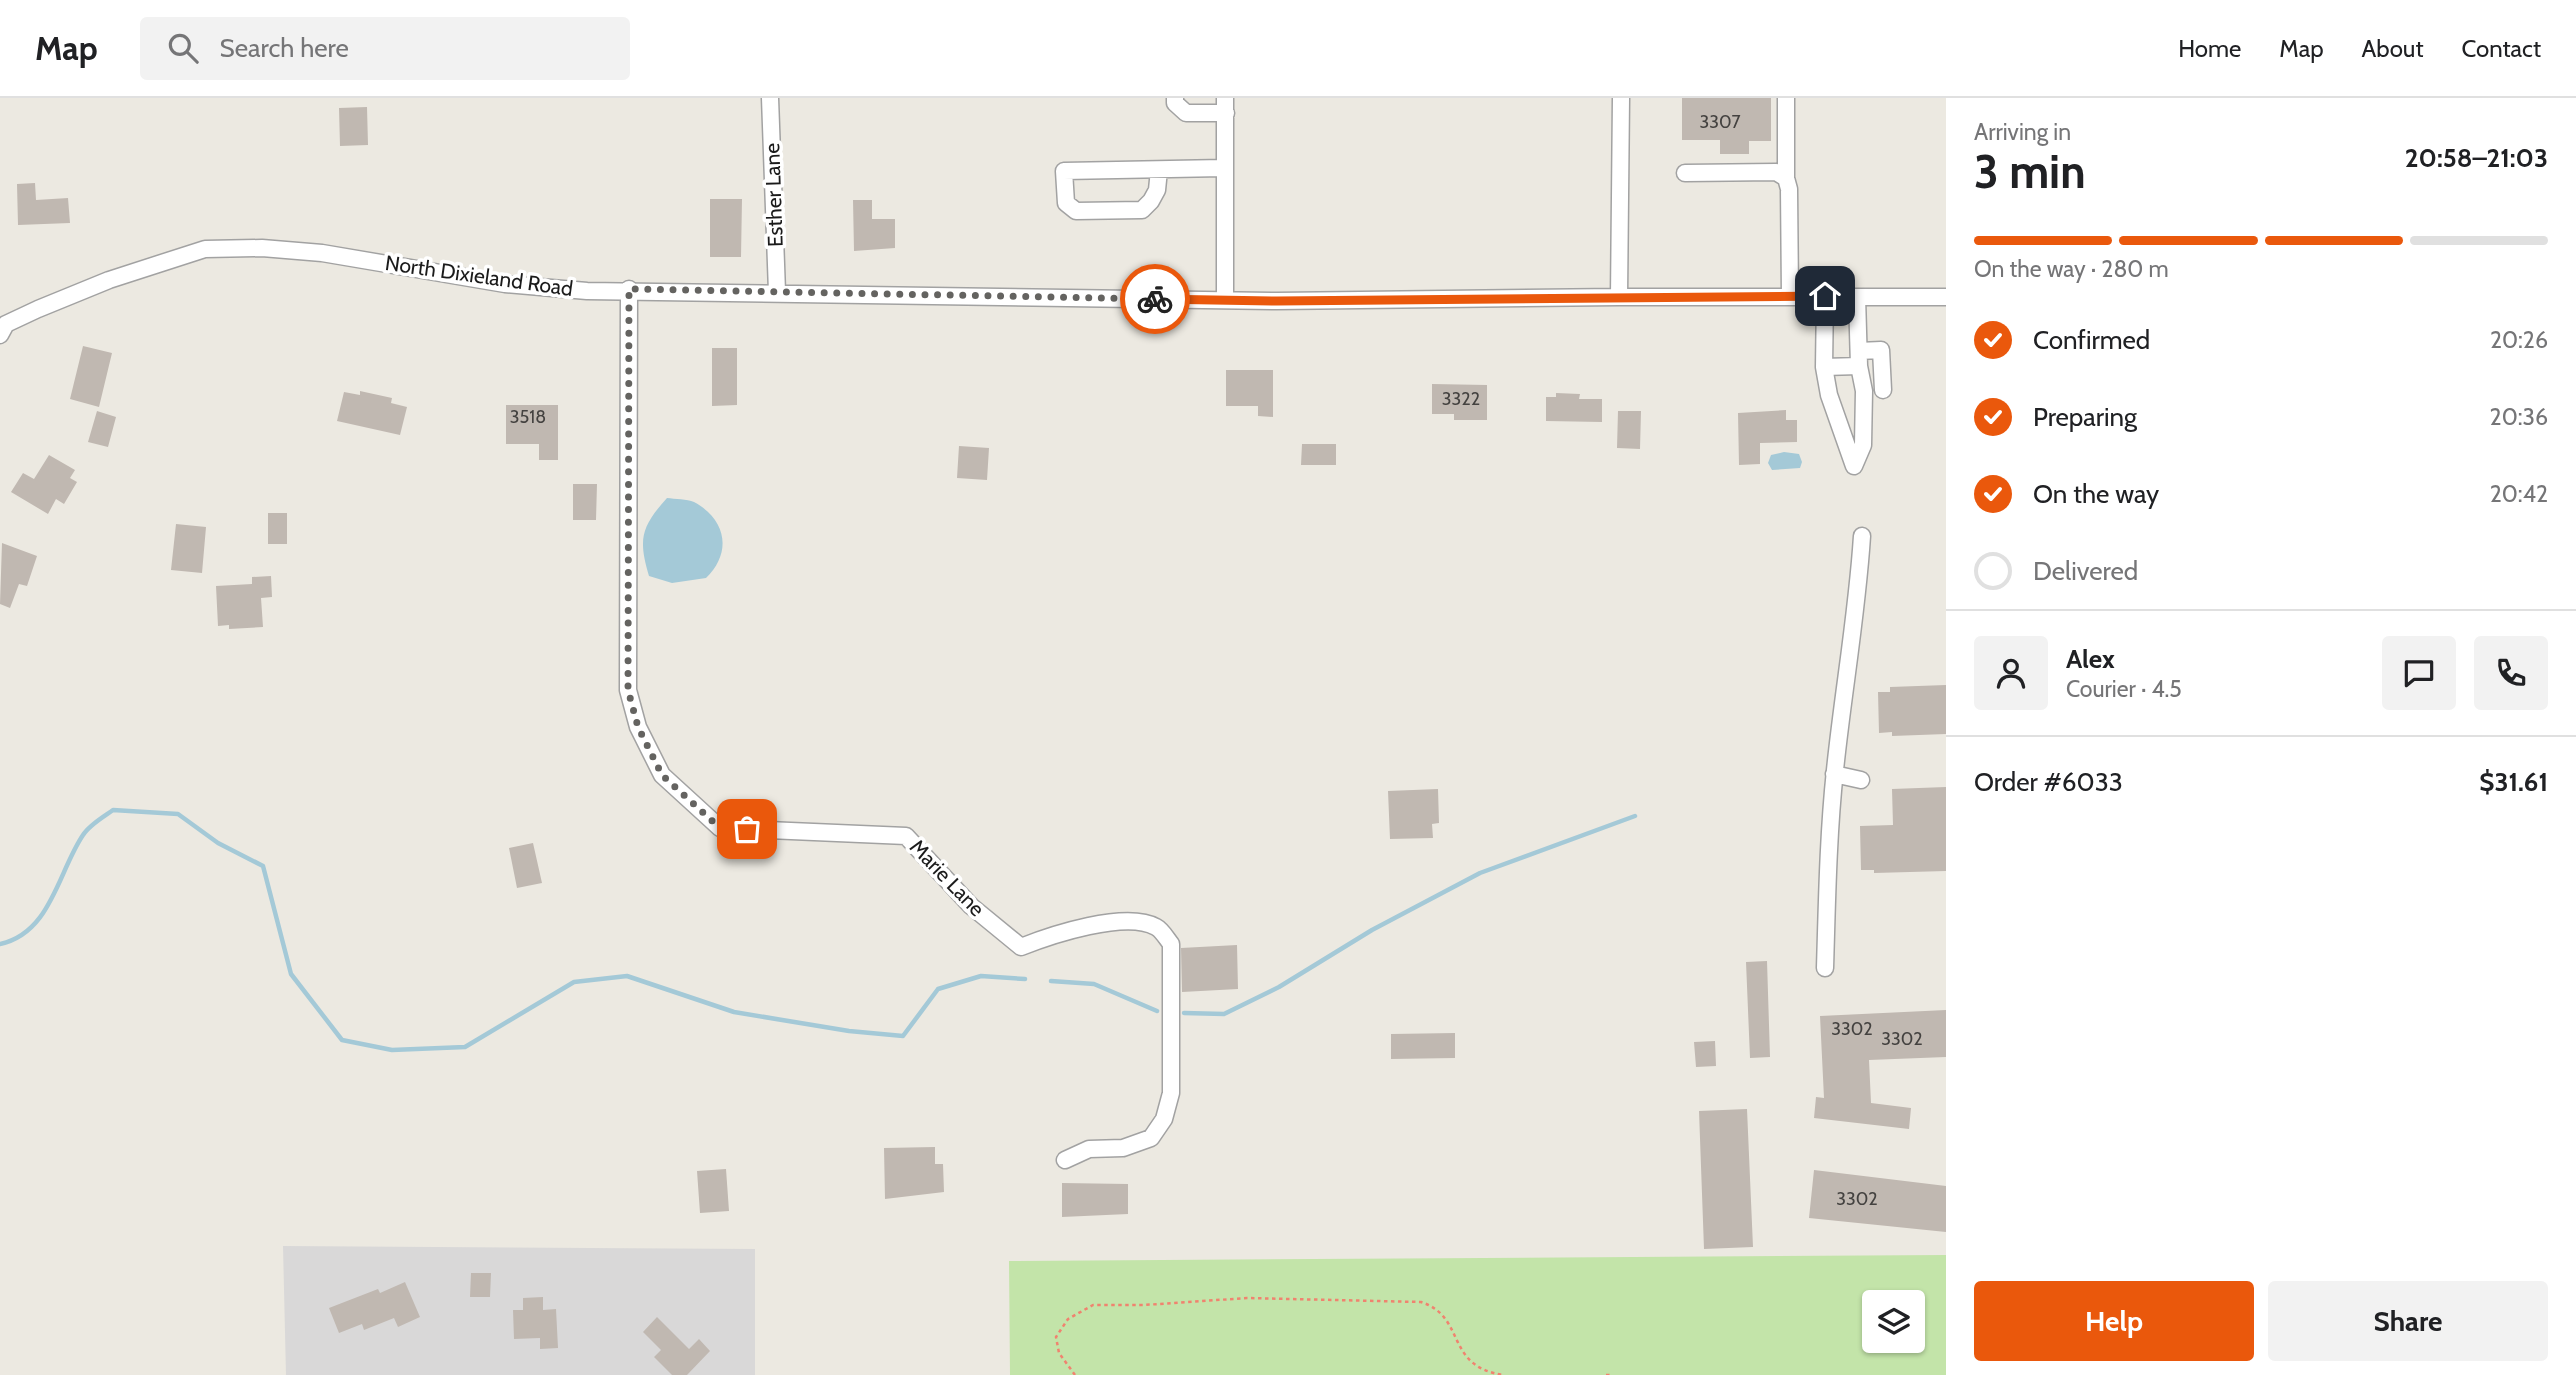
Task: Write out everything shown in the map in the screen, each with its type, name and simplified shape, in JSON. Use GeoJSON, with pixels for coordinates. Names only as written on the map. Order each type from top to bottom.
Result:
{"type":"FeatureCollection","features":[{"type":"Feature","properties":{"kind":"street","name":"Esther Lane"},"geometry":{"type":"LineString","coordinates":[[770,98],[777,292]]}},
{"type":"Feature","properties":{"kind":"street"},"geometry":{"type":"LineString","coordinates":[[1175,98],[1175,103],[1186,113],[1226,105],[1223,168],[1225,300]]}},
{"type":"Feature","properties":{"kind":"street"},"geometry":{"type":"LineString","coordinates":[[1619,296],[1621,98]]}},
{"type":"Feature","properties":{"kind":"street"},"geometry":{"type":"LineString","coordinates":[[1786,98],[1790,296]]}},
{"type":"Feature","properties":{"kind":"street"},"geometry":{"type":"LineString","coordinates":[[1159,170],[1157,190],[1151,201],[1142,209],[1076,211],[1066,203],[1064,171],[1223,168]]}},
{"type":"Feature","properties":{"kind":"street"},"geometry":{"type":"LineString","coordinates":[[1685,173],[1776,173],[1786,178]]}},
{"type":"Feature","properties":{"kind":"street","name":"North Dixieland Road"},"geometry":{"type":"LineString","coordinates":[[2,326],[109,280],[205,249],[262,248],[322,253],[505,284],[587,291],[629,289],[1225,300],[1619,296],[1946,297]]}},
{"type":"Feature","properties":{"kind":"street","name":"Marie Lane"},"geometry":{"type":"LineString","coordinates":[[629,289],[628,690],[638,727],[662,775],[720,828],[906,836],[971,906],[1021,947],[1050,936],[1112,923],[1136,922],[1157,927],[1171,944],[1171,1093],[1164,1119],[1151,1138],[1122,1148],[1089,1149],[1065,1160]]}},
{"type":"Feature","properties":{"kind":"street"},"geometry":{"type":"LineString","coordinates":[[1825,296],[1824,367],[1829,395],[1854,466],[1863,445],[1864,390],[1859,359],[1857,297]]}},
{"type":"Feature","properties":{"kind":"street"},"geometry":{"type":"LineString","coordinates":[[1824,367],[1859,359],[1881,350],[1883,390]]}},
{"type":"Feature","properties":{"kind":"street"},"geometry":{"type":"LineString","coordinates":[[1825,968],[1826,878],[1834,774],[1857,612],[1862,536]]}},
{"type":"Feature","properties":{"kind":"street"},"geometry":{"type":"LineString","coordinates":[[1834,774],[1861,780]]}},
{"type":"Feature","properties":{"kind":"path"},"geometry":{"type":"LineString","coordinates":[[1075,1375],[1059,1353],[1056,1337],[1063,1324],[1083,1309],[1104,1304],[1144,1306],[1247,1298],[1421,1302],[1444,1316],[1464,1355],[1476,1368],[1503,1375]]}},
{"type":"Feature","properties":{"kind":"path"},"geometry":{"type":"LineString","coordinates":[[1606,1375],[1613,1375]]}},
{"type":"Feature","properties":{"kind":"shaded area"},"geometry":{"type":"Polygon","coordinates":[[[283,1246],[755,1249],[755,1375],[286,1375],[283,1246]]]}},
{"type":"Feature","properties":{"kind":"green space"},"geometry":{"type":"Polygon","coordinates":[[[1946,1255],[1946,1375],[1010,1375],[1009,1261],[1946,1255]]]}},
{"type":"Feature","properties":{"kind":"water"},"geometry":{"type":"Polygon","coordinates":[[[1784,452],[1799,454],[1802,462],[1800,468],[1772,470],[1768,463],[1771,455],[1784,452]]]}},
{"type":"Feature","properties":{"kind":"water"},"geometry":{"type":"Polygon","coordinates":[[[667,498],[694,502],[705,509],[719,527],[722,537],[720,558],[706,578],[672,583],[649,576],[644,552],[644,534],[652,517],[667,498]]]}},
{"type":"Feature","properties":{"kind":"building"},"geometry":{"type":"Polygon","coordinates":[[[1682,98],[1771,98],[1771,141],[1749,141],[1749,154],[1720,154],[1720,140],[1682,140],[1682,98]]]}},
{"type":"Feature","properties":{"kind":"building"},"geometry":{"type":"Polygon","coordinates":[[[367,107],[368,145],[340,146],[339,108],[367,107]]]}},
{"type":"Feature","properties":{"kind":"building"},"geometry":{"type":"Polygon","coordinates":[[[35,183],[36,200],[68,198],[70,223],[18,225],[17,184],[35,183]]]}},
{"type":"Feature","properties":{"kind":"building"},"geometry":{"type":"Polygon","coordinates":[[[710,199],[742,199],[741,257],[710,257],[710,199]]]}},
{"type":"Feature","properties":{"kind":"building"},"geometry":{"type":"Polygon","coordinates":[[[853,200],[872,200],[872,219],[895,219],[895,248],[854,251],[853,200]]]}},
{"type":"Feature","properties":{"kind":"building"},"geometry":{"type":"Polygon","coordinates":[[[83,346],[112,353],[99,407],[70,399],[83,346]]]}},
{"type":"Feature","properties":{"kind":"building"},"geometry":{"type":"Polygon","coordinates":[[[712,348],[737,348],[737,405],[712,406],[712,348]]]}},
{"type":"Feature","properties":{"kind":"building"},"geometry":{"type":"Polygon","coordinates":[[[1226,370],[1273,370],[1273,417],[1258,416],[1258,406],[1226,406],[1226,370]]]}},
{"type":"Feature","properties":{"kind":"building"},"geometry":{"type":"Polygon","coordinates":[[[1432,384],[1487,385],[1487,420],[1454,420],[1454,414],[1432,414],[1432,384]]]}},
{"type":"Feature","properties":{"kind":"building"},"geometry":{"type":"Polygon","coordinates":[[[360,391],[392,398],[391,403],[407,407],[400,435],[337,421],[344,392],[360,395],[360,391]]]}},
{"type":"Feature","properties":{"kind":"building"},"geometry":{"type":"Polygon","coordinates":[[[1556,393],[1580,394],[1579,399],[1602,399],[1602,422],[1546,421],[1546,397],[1556,397],[1556,393]]]}},
{"type":"Feature","properties":{"kind":"building"},"geometry":{"type":"Polygon","coordinates":[[[506,405],[558,405],[558,460],[539,460],[539,444],[506,444],[506,405]]]}},
{"type":"Feature","properties":{"kind":"building"},"geometry":{"type":"Polygon","coordinates":[[[1786,410],[1786,420],[1797,420],[1797,442],[1760,443],[1760,464],[1739,465],[1738,413],[1786,410]]]}},
{"type":"Feature","properties":{"kind":"building"},"geometry":{"type":"Polygon","coordinates":[[[97,411],[116,417],[108,447],[88,442],[97,411]]]}},
{"type":"Feature","properties":{"kind":"building"},"geometry":{"type":"Polygon","coordinates":[[[1618,411],[1641,411],[1640,449],[1617,448],[1618,411]]]}},
{"type":"Feature","properties":{"kind":"building"},"geometry":{"type":"Polygon","coordinates":[[[1302,444],[1336,444],[1336,465],[1301,465],[1302,444]]]}},
{"type":"Feature","properties":{"kind":"building"},"geometry":{"type":"Polygon","coordinates":[[[959,446],[989,448],[987,480],[957,478],[959,446]]]}},
{"type":"Feature","properties":{"kind":"building"},"geometry":{"type":"Polygon","coordinates":[[[49,455],[75,470],[70,478],[77,482],[64,504],[56,499],[48,514],[11,492],[23,473],[34,479],[49,455]]]}},
{"type":"Feature","properties":{"kind":"building"},"geometry":{"type":"Polygon","coordinates":[[[573,484],[597,484],[596,520],[573,520],[573,484]]]}},
{"type":"Feature","properties":{"kind":"building"},"geometry":{"type":"Polygon","coordinates":[[[268,513],[287,513],[287,544],[268,544],[268,513]]]}},
{"type":"Feature","properties":{"kind":"building"},"geometry":{"type":"Polygon","coordinates":[[[176,524],[206,527],[202,573],[171,570],[176,524]]]}},
{"type":"Feature","properties":{"kind":"building"},"geometry":{"type":"Polygon","coordinates":[[[2,543],[37,556],[27,586],[19,584],[10,608],[0,604],[2,543]]]}},
{"type":"Feature","properties":{"kind":"building"},"geometry":{"type":"Polygon","coordinates":[[[271,576],[272,597],[261,598],[263,627],[229,629],[229,625],[218,626],[216,586],[252,584],[252,577],[271,576]]]}},
{"type":"Feature","properties":{"kind":"building"},"geometry":{"type":"Polygon","coordinates":[[[1946,685],[1946,734],[1892,736],[1892,732],[1879,733],[1878,692],[1890,692],[1890,687],[1946,685]]]}},
{"type":"Feature","properties":{"kind":"building"},"geometry":{"type":"Polygon","coordinates":[[[1946,787],[1946,871],[1874,873],[1874,870],[1861,870],[1860,826],[1893,825],[1892,789],[1946,787]]]}},
{"type":"Feature","properties":{"kind":"building"},"geometry":{"type":"Polygon","coordinates":[[[1438,789],[1439,823],[1432,824],[1433,838],[1390,839],[1388,791],[1438,789]]]}},
{"type":"Feature","properties":{"kind":"building"},"geometry":{"type":"Polygon","coordinates":[[[533,843],[542,883],[517,888],[509,848],[533,843]]]}},
{"type":"Feature","properties":{"kind":"building"},"geometry":{"type":"Polygon","coordinates":[[[1237,945],[1238,989],[1182,992],[1181,948],[1237,945]]]}},
{"type":"Feature","properties":{"kind":"building"},"geometry":{"type":"Polygon","coordinates":[[[1767,961],[1770,1057],[1750,1058],[1746,962],[1767,961]]]}},
{"type":"Feature","properties":{"kind":"building"},"geometry":{"type":"Polygon","coordinates":[[[1946,1010],[1946,1057],[1869,1060],[1871,1103],[1911,1108],[1909,1129],[1814,1118],[1816,1097],[1824,1098],[1820,1016],[1946,1010]]]}},
{"type":"Feature","properties":{"kind":"building"},"geometry":{"type":"Polygon","coordinates":[[[1455,1033],[1455,1058],[1391,1059],[1391,1034],[1455,1033]]]}},
{"type":"Feature","properties":{"kind":"building"},"geometry":{"type":"Polygon","coordinates":[[[1715,1041],[1716,1066],[1696,1067],[1694,1042],[1715,1041]]]}},
{"type":"Feature","properties":{"kind":"building"},"geometry":{"type":"Polygon","coordinates":[[[1747,1109],[1753,1247],[1704,1249],[1699,1111],[1747,1109]]]}},
{"type":"Feature","properties":{"kind":"building"},"geometry":{"type":"Polygon","coordinates":[[[935,1147],[935,1164],[943,1164],[944,1192],[885,1199],[884,1148],[935,1147]]]}},
{"type":"Feature","properties":{"kind":"building"},"geometry":{"type":"Polygon","coordinates":[[[726,1169],[729,1211],[700,1213],[697,1171],[726,1169]]]}},
{"type":"Feature","properties":{"kind":"building"},"geometry":{"type":"Polygon","coordinates":[[[1814,1170],[1946,1186],[1946,1232],[1809,1218],[1814,1170]]]}},
{"type":"Feature","properties":{"kind":"building"},"geometry":{"type":"Polygon","coordinates":[[[1062,1183],[1128,1184],[1128,1214],[1062,1217],[1062,1183]]]}},
{"type":"Feature","properties":{"kind":"building"},"geometry":{"type":"Polygon","coordinates":[[[471,1273],[491,1273],[490,1297],[470,1297],[471,1273]]]}},
{"type":"Feature","properties":{"kind":"building"},"geometry":{"type":"Polygon","coordinates":[[[405,1282],[420,1317],[398,1327],[394,1318],[364,1330],[362,1324],[339,1333],[329,1308],[378,1289],[380,1293],[405,1282]]]}},
{"type":"Feature","properties":{"kind":"building"},"geometry":{"type":"Polygon","coordinates":[[[543,1297],[543,1310],[556,1309],[558,1348],[540,1349],[540,1338],[514,1339],[513,1310],[523,1310],[523,1298],[543,1297]]]}},
{"type":"Feature","properties":{"kind":"building"},"geometry":{"type":"Polygon","coordinates":[[[657,1317],[689,1349],[699,1339],[710,1351],[687,1375],[672,1375],[654,1357],[661,1350],[643,1332],[657,1317]]]}},
{"type":"Feature","properties":{"kind":"waterway"},"geometry":{"type":"LineString","coordinates":[[0,944],[17,938],[31,928],[51,899],[83,835],[113,810],[178,814],[218,843],[263,866],[291,974],[342,1040],[392,1050],[465,1047],[574,982],[627,976],[734,1012],[849,1031],[903,1036],[938,989],[981,976],[1025,979]]}},
{"type":"Feature","properties":{"kind":"waterway"},"geometry":{"type":"LineString","coordinates":[[1184,1013],[1224,1014],[1279,987],[1372,930],[1480,873],[1635,816]]}},
{"type":"Feature","properties":{"kind":"waterway"},"geometry":{"type":"LineString","coordinates":[[1051,981],[1094,984],[1157,1011]]}},
{"type":"Feature","properties":{"kind":"way so far"},"geometry":{"type":"LineString","coordinates":[[747,829],[720,828],[662,775],[638,727],[628,690],[629,289],[1155,299]]}},
{"type":"Feature","properties":{"kind":"route"},"geometry":{"type":"LineString","coordinates":[[1155,299],[1277,301],[1825,296]]}}]}
